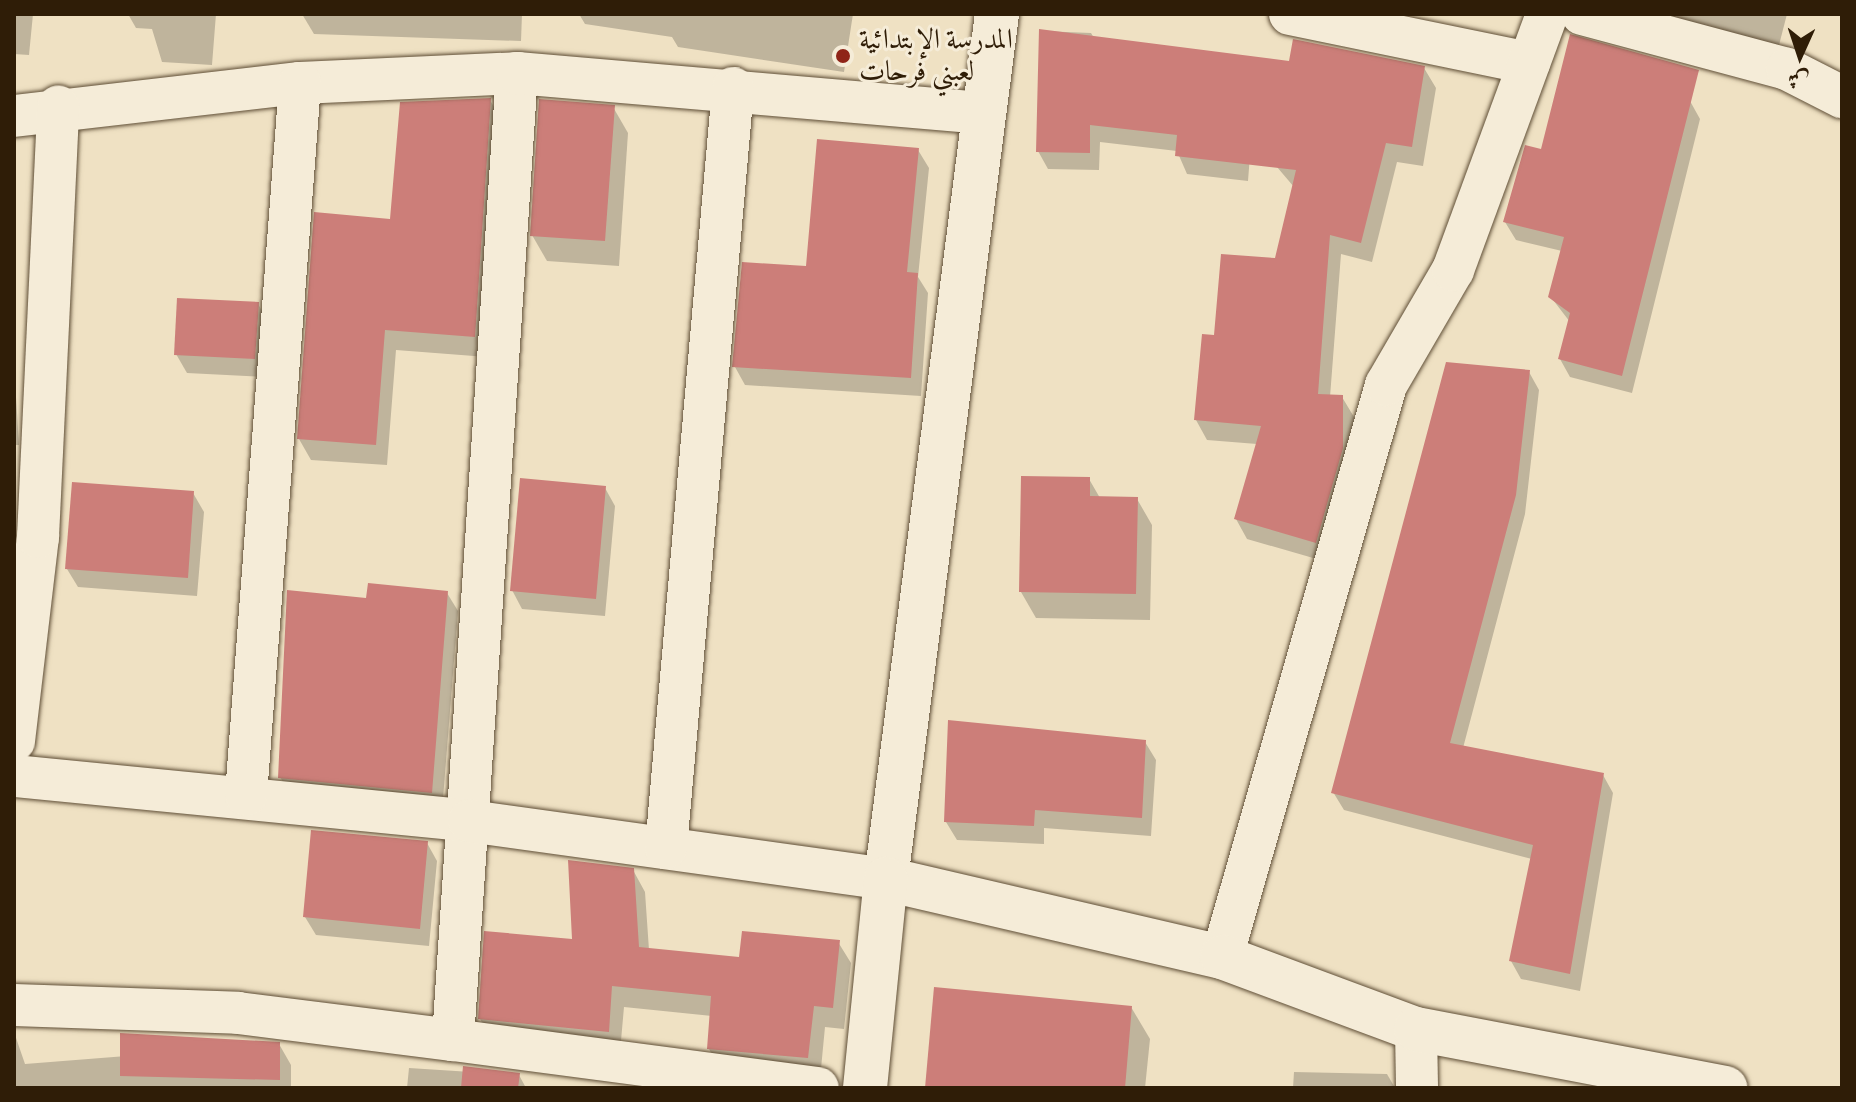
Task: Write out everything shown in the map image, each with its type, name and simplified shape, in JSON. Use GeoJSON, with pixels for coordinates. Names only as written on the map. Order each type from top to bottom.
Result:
{"type":"FeatureCollection","features":[{"type":"Feature","properties":{"kind":"street"},"geometry":{"type":"LineString","coordinates":[[865,1088],[886,879],[997,14]]}},
{"type":"Feature","properties":{"kind":"street"},"geometry":{"type":"LineString","coordinates":[[1290,14],[1529,63]]}},
{"type":"Feature","properties":{"kind":"street"},"geometry":{"type":"LineString","coordinates":[[1222,957],[1386,385],[1453,270],[1547,14]]}},
{"type":"Feature","properties":{"kind":"street"},"geometry":{"type":"LineString","coordinates":[[1582,14],[1787,69],[1842,97]]}},
{"type":"Feature","properties":{"kind":"street"},"geometry":{"type":"LineString","coordinates":[[14,116],[58,106],[300,83],[517,73],[733,88],[984,113]]}},
{"type":"Feature","properties":{"kind":"street"},"geometry":{"type":"LineString","coordinates":[[453,1040],[517,73]]}},
{"type":"Feature","properties":{"kind":"street"},"geometry":{"type":"LineString","coordinates":[[246,795],[300,83]]}},
{"type":"Feature","properties":{"kind":"street"},"geometry":{"type":"LineString","coordinates":[[666,848],[733,88]]}},
{"type":"Feature","properties":{"kind":"street"},"geometry":{"type":"LineString","coordinates":[[14,741],[58,106]]}},
{"type":"Feature","properties":{"kind":"street"},"geometry":{"type":"LineString","coordinates":[[14,776],[246,795],[466,821],[886,879],[1222,957],[1416,1029],[1725,1088]]}},
{"type":"Feature","properties":{"kind":"street"},"geometry":{"type":"LineString","coordinates":[[14,1005],[238,1013],[818,1088]]}},
{"type":"Feature","properties":{"kind":"street"},"geometry":{"type":"LineString","coordinates":[[1416,1029],[1417,1088]]}},
{"type":"Feature","properties":{"kind":"building"},"geometry":{"type":"Polygon","coordinates":[[[1039,29],[1289,61],[1293,39],[1425,66],[1412,147],[1386,143],[1361,243],[1330,235],[1318,394],[1343,395],[1343,448],[1316,543],[1234,519],[1261,426],[1194,420],[1202,334],[1214,335],[1221,254],[1275,258],[1296,170],[1175,156],[1177,135],[1090,125],[1090,153],[1036,152],[1039,29]]]}},
{"type":"Feature","properties":{"kind":"building"},"geometry":{"type":"Polygon","coordinates":[[[1570,34],[1699,70],[1622,376],[1558,359],[1570,313],[1548,297],[1564,237],[1503,222],[1525,145],[1541,149],[1570,34]]]}},
{"type":"Feature","properties":{"kind":"building"},"geometry":{"type":"Polygon","coordinates":[[[491,98],[475,337],[385,330],[376,445],[297,439],[314,212],[390,219],[400,102],[491,98]]]}},
{"type":"Feature","properties":{"kind":"building"},"geometry":{"type":"Polygon","coordinates":[[[539,99],[615,105],[605,241],[530,236],[539,99]]]}},
{"type":"Feature","properties":{"kind":"building"},"geometry":{"type":"Polygon","coordinates":[[[817,139],[919,148],[907,272],[918,273],[911,378],[732,367],[742,262],[806,266],[817,139]]]}},
{"type":"Feature","properties":{"kind":"building"},"geometry":{"type":"Polygon","coordinates":[[[177,298],[259,302],[255,359],[174,355],[177,298]]]}},
{"type":"Feature","properties":{"kind":"building"},"geometry":{"type":"Polygon","coordinates":[[[1446,362],[1530,370],[1516,495],[1450,743],[1604,773],[1570,974],[1509,961],[1533,845],[1331,793],[1446,362]]]}},
{"type":"Feature","properties":{"kind":"building"},"geometry":{"type":"Polygon","coordinates":[[[1021,476],[1090,477],[1090,496],[1138,497],[1136,594],[1019,592],[1021,476]]]}},
{"type":"Feature","properties":{"kind":"building"},"geometry":{"type":"Polygon","coordinates":[[[520,478],[606,486],[596,599],[510,591],[520,478]]]}},
{"type":"Feature","properties":{"kind":"building"},"geometry":{"type":"Polygon","coordinates":[[[72,482],[194,491],[188,578],[65,569],[72,482]]]}},
{"type":"Feature","properties":{"kind":"building"},"geometry":{"type":"Polygon","coordinates":[[[368,583],[448,591],[432,793],[278,778],[287,590],[366,598],[368,583]]]}},
{"type":"Feature","properties":{"kind":"building"},"geometry":{"type":"Polygon","coordinates":[[[948,720],[1146,740],[1142,818],[1035,810],[1034,826],[944,822],[948,720]]]}},
{"type":"Feature","properties":{"kind":"building"},"geometry":{"type":"Polygon","coordinates":[[[311,830],[428,841],[420,929],[303,917],[311,830]]]}},
{"type":"Feature","properties":{"kind":"building"},"geometry":{"type":"Polygon","coordinates":[[[568,860],[634,868],[639,947],[739,957],[742,931],[840,940],[833,1008],[814,1006],[808,1058],[707,1049],[711,996],[612,986],[609,1032],[478,1019],[484,931],[572,939],[568,860]]]}},
{"type":"Feature","properties":{"kind":"building"},"geometry":{"type":"Polygon","coordinates":[[[934,987],[1132,1006],[1125,1088],[925,1088],[934,987]]]}},
{"type":"Feature","properties":{"kind":"building"},"geometry":{"type":"Polygon","coordinates":[[[120,1033],[280,1042],[280,1080],[120,1076],[120,1033]]]}},
{"type":"Feature","properties":{"kind":"building"},"geometry":{"type":"Polygon","coordinates":[[[463,1066],[520,1073],[518,1088],[461,1088],[463,1066]]]}},
{"type":"Feature","properties":{"kind":"place","name":"المدرسة الإبتدائية لعبني فرحات"},"geometry":{"type":"Point","coordinates":[843,56]}}]}
